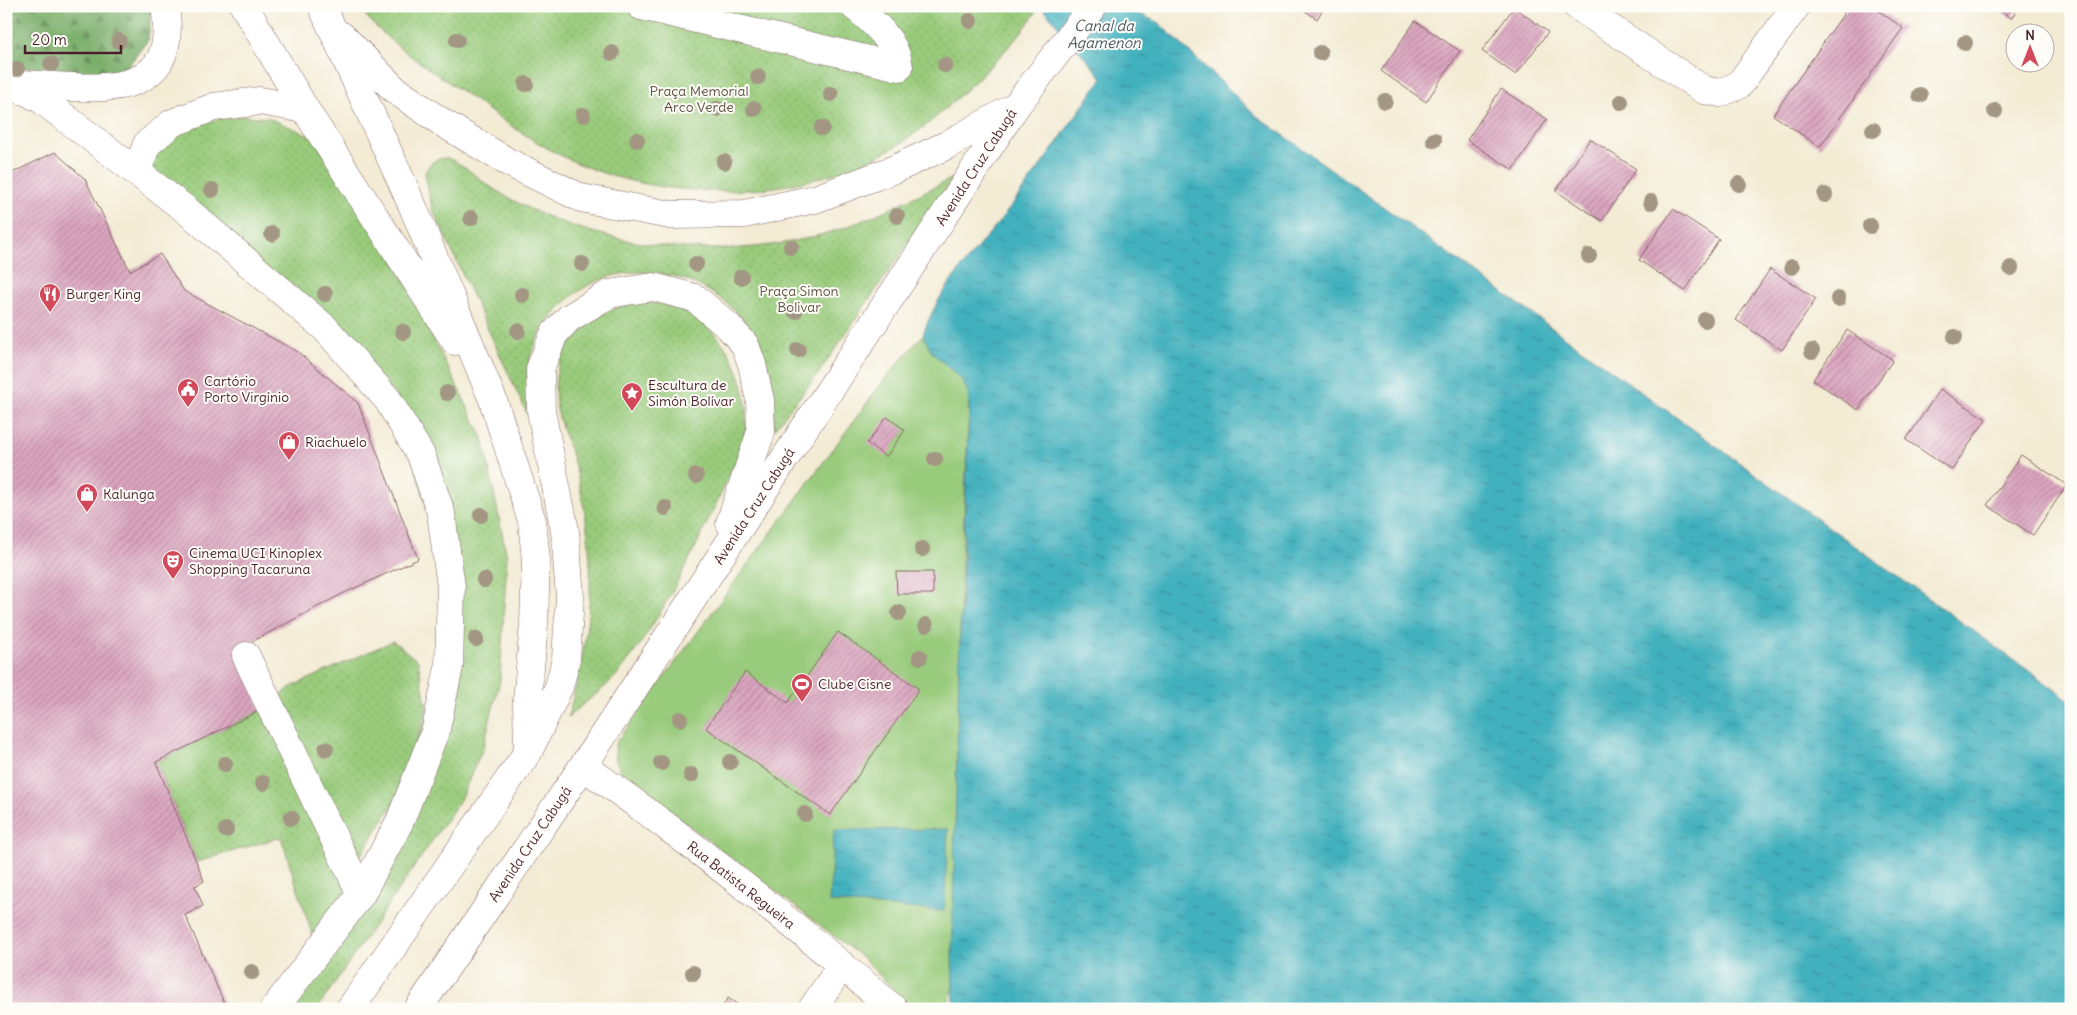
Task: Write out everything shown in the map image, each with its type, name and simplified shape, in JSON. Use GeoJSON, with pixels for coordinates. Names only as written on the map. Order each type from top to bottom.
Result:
{"type":"FeatureCollection","features":[{"type":"Feature","properties":{"kind":"main road"},"geometry":{"type":"LineString","coordinates":[[6,85],[107,88],[140,80],[157,64],[164,46],[167,17],[165,6]]}},
{"type":"Feature","properties":{"kind":"main road"},"geometry":{"type":"LineString","coordinates":[[244,6],[305,109],[493,400]]}},
{"type":"Feature","properties":{"kind":"main road"},"geometry":{"type":"LineString","coordinates":[[642,6],[899,67],[897,54],[888,38],[854,6]]}},
{"type":"Feature","properties":{"kind":"main road","name":"Avenida Cruz Cabugá"},"geometry":{"type":"LineString","coordinates":[[418,1009],[583,766],[1016,106],[1093,6]]}},
{"type":"Feature","properties":{"kind":"main road"},"geometry":{"type":"LineString","coordinates":[[1577,6],[1704,90],[1720,93],[1738,85],[1796,6]]}},
{"type":"Feature","properties":{"kind":"main road"},"geometry":{"type":"LineString","coordinates":[[326,15],[395,90],[443,123],[506,161],[581,198],[670,215],[744,214],[815,199],[895,169],[938,149],[1016,106]]}},
{"type":"Feature","properties":{"kind":"main road"},"geometry":{"type":"LineString","coordinates":[[326,15],[413,207],[493,400],[532,521],[536,560],[534,624],[527,701],[528,752]]}},
{"type":"Feature","properties":{"kind":"main road"},"geometry":{"type":"LineString","coordinates":[[6,85],[26,91],[42,100],[138,171],[326,328],[388,400],[421,455],[441,513],[451,587],[449,667],[436,730],[400,821],[361,894],[274,1009]]}},
{"type":"Feature","properties":{"kind":"main road"},"geometry":{"type":"LineString","coordinates":[[138,171],[147,144],[172,123],[206,110],[260,101],[305,109]]}},
{"type":"Feature","properties":{"kind":"main road"},"geometry":{"type":"LineString","coordinates":[[350,1009],[528,752],[560,687],[566,659],[570,597],[565,531],[541,411],[540,369],[554,334],[568,318],[609,294],[653,287],[695,298],[745,345],[752,364],[760,400],[761,432],[748,476],[713,569]]}},
{"type":"Feature","properties":{"kind":"main road"},"geometry":{"type":"LineString","coordinates":[[246,656],[361,894]]}},
{"type":"Feature","properties":{"kind":"main road","name":"Rua Batista Regueira"},"geometry":{"type":"LineString","coordinates":[[583,766],[649,812],[842,965],[894,1009]]}},
{"type":"Feature","properties":{"kind":"main road"},"geometry":{"type":"LineString","coordinates":[[812,1009],[842,965]]}},
{"type":"Feature","properties":{"kind":"green space"},"geometry":{"type":"Polygon","coordinates":[[[6,6],[152,6],[148,40],[128,66],[99,76],[6,68],[6,6]]]}},
{"type":"Feature","properties":{"kind":"green space","name":"Praça Memorial Arco Verde"},"geometry":{"type":"Polygon","coordinates":[[[358,6],[1040,6],[1016,38],[980,76],[926,125],[896,146],[862,163],[825,176],[786,185],[746,190],[706,191],[628,180],[592,169],[541,145],[408,54],[381,32],[358,6]]]}},
{"type":"Feature","properties":{"kind":"green space"},"geometry":{"type":"Polygon","coordinates":[[[234,115],[269,118],[318,139],[393,257],[483,438],[507,557],[500,680],[483,748],[460,800],[317,1009],[279,1009],[320,959],[281,837],[197,862],[156,762],[261,710],[293,686],[393,641],[418,661],[427,708],[403,782],[460,624],[394,393],[150,180],[152,153],[187,127],[234,115]],[[397,798],[359,858],[363,891],[397,798]]]}},
{"type":"Feature","properties":{"kind":"green space","name":"Praça Simon Bolivar"},"geometry":{"type":"Polygon","coordinates":[[[447,158],[464,167],[507,197],[559,221],[629,241],[702,249],[739,248],[811,237],[859,222],[953,178],[818,374],[774,429],[773,396],[764,354],[742,319],[720,298],[694,283],[666,274],[637,272],[608,277],[581,289],[549,321],[537,339],[530,359],[528,416],[432,208],[425,173],[428,166],[433,162],[447,158]]]}},
{"type":"Feature","properties":{"kind":"green space"},"geometry":{"type":"Polygon","coordinates":[[[637,302],[662,304],[684,312],[714,333],[734,362],[742,383],[746,405],[746,428],[739,455],[731,473],[687,565],[663,608],[637,649],[616,676],[568,717],[583,654],[589,612],[590,569],[586,517],[576,469],[557,411],[555,383],[565,350],[575,336],[602,314],[637,302]]]}},
{"type":"Feature","properties":{"kind":"green space","name":"Clube Cisne"},"geometry":{"type":"Polygon","coordinates":[[[923,335],[932,352],[962,380],[968,392],[969,409],[961,581],[953,989],[946,1009],[915,1009],[907,1004],[864,959],[622,774],[616,761],[615,744],[884,380],[923,335]]]}},
{"type":"Feature","properties":{"kind":"water","name":"Canal da Agamenon"},"geometry":{"type":"Polygon","coordinates":[[[1041,6],[1131,6],[1138,13],[1159,23],[1257,116],[2071,701],[2071,1009],[954,1009],[952,958],[959,663],[969,409],[968,392],[962,380],[932,352],[923,335],[930,317],[950,283],[1023,190],[1102,78],[1041,6]]]}},
{"type":"Feature","properties":{"kind":"water"},"geometry":{"type":"Polygon","coordinates":[[[948,829],[944,911],[829,902],[834,830],[948,829]]]}},
{"type":"Feature","properties":{"kind":"building"},"geometry":{"type":"Polygon","coordinates":[[[1298,6],[1325,6],[1317,19],[1298,6]]]}},
{"type":"Feature","properties":{"kind":"building"},"geometry":{"type":"Polygon","coordinates":[[[1849,6],[1872,6],[1903,28],[1820,147],[1773,115],[1849,6]]]}},
{"type":"Feature","properties":{"kind":"building"},"geometry":{"type":"Polygon","coordinates":[[[1994,6],[2020,6],[2011,18],[1994,6]]]}},
{"type":"Feature","properties":{"kind":"building"},"geometry":{"type":"Polygon","coordinates":[[[1514,7],[1548,32],[1516,75],[1482,51],[1514,7]]]}},
{"type":"Feature","properties":{"kind":"building"},"geometry":{"type":"Polygon","coordinates":[[[1415,21],[1460,51],[1426,102],[1381,71],[1415,21]]]}},
{"type":"Feature","properties":{"kind":"building"},"geometry":{"type":"Polygon","coordinates":[[[1501,89],[1547,119],[1513,170],[1467,140],[1501,89]]]}},
{"type":"Feature","properties":{"kind":"building"},"geometry":{"type":"Polygon","coordinates":[[[1590,139],[1636,169],[1602,221],[1556,191],[1590,139]]]}},
{"type":"Feature","properties":{"kind":"building"},"geometry":{"type":"Polygon","coordinates":[[[55,152],[85,179],[130,271],[160,254],[184,291],[298,352],[358,403],[418,559],[342,594],[236,650],[261,710],[156,762],[204,881],[195,886],[203,906],[185,915],[227,1009],[6,1009],[6,176],[55,152]]]}},
{"type":"Feature","properties":{"kind":"building"},"geometry":{"type":"Polygon","coordinates":[[[1673,209],[1719,239],[1685,291],[1639,260],[1673,209]]]}},
{"type":"Feature","properties":{"kind":"building"},"geometry":{"type":"Polygon","coordinates":[[[1770,269],[1816,299],[1782,350],[1736,320],[1770,269]]]}},
{"type":"Feature","properties":{"kind":"building"},"geometry":{"type":"Polygon","coordinates":[[[1847,330],[1893,360],[1858,410],[1813,380],[1847,330]]]}},
{"type":"Feature","properties":{"kind":"building"},"geometry":{"type":"Polygon","coordinates":[[[1940,389],[1986,419],[1952,470],[1906,440],[1940,389]]]}},
{"type":"Feature","properties":{"kind":"building"},"geometry":{"type":"Polygon","coordinates":[[[887,417],[905,430],[886,457],[867,443],[887,417]]]}},
{"type":"Feature","properties":{"kind":"building"},"geometry":{"type":"Polygon","coordinates":[[[2021,455],[2067,485],[2033,535],[1987,505],[2021,455]]]}},
{"type":"Feature","properties":{"kind":"building"},"geometry":{"type":"Polygon","coordinates":[[[896,572],[933,572],[933,594],[897,594],[896,572]]]}},
{"type":"Feature","properties":{"kind":"building"},"geometry":{"type":"Polygon","coordinates":[[[838,632],[919,689],[830,815],[706,728],[745,672],[788,703],[838,632]]]}},
{"type":"Feature","properties":{"kind":"building"},"geometry":{"type":"Polygon","coordinates":[[[728,998],[744,1009],[721,1009],[728,998]]]}},
{"type":"Feature","properties":{"kind":"place","name":"Burger King"},"geometry":{"type":"Point","coordinates":[50,313]}},
{"type":"Feature","properties":{"kind":"place","name":"Cartório Porto Virgínio"},"geometry":{"type":"Point","coordinates":[188,408]}},
{"type":"Feature","properties":{"kind":"place","name":"Escultura de Simón Bolívar"},"geometry":{"type":"Point","coordinates":[632,412]}},
{"type":"Feature","properties":{"kind":"place","name":"Riachuelo"},"geometry":{"type":"Point","coordinates":[289,461]}},
{"type":"Feature","properties":{"kind":"place","name":"Kalunga"},"geometry":{"type":"Point","coordinates":[87,513]}},
{"type":"Feature","properties":{"kind":"place","name":"Cinema UCI Kinoplex Shopping Tacaruna"},"geometry":{"type":"Point","coordinates":[173,580]}},
{"type":"Feature","properties":{"kind":"place","name":"Clube Cisne"},"geometry":{"type":"Point","coordinates":[802,703]}}]}
